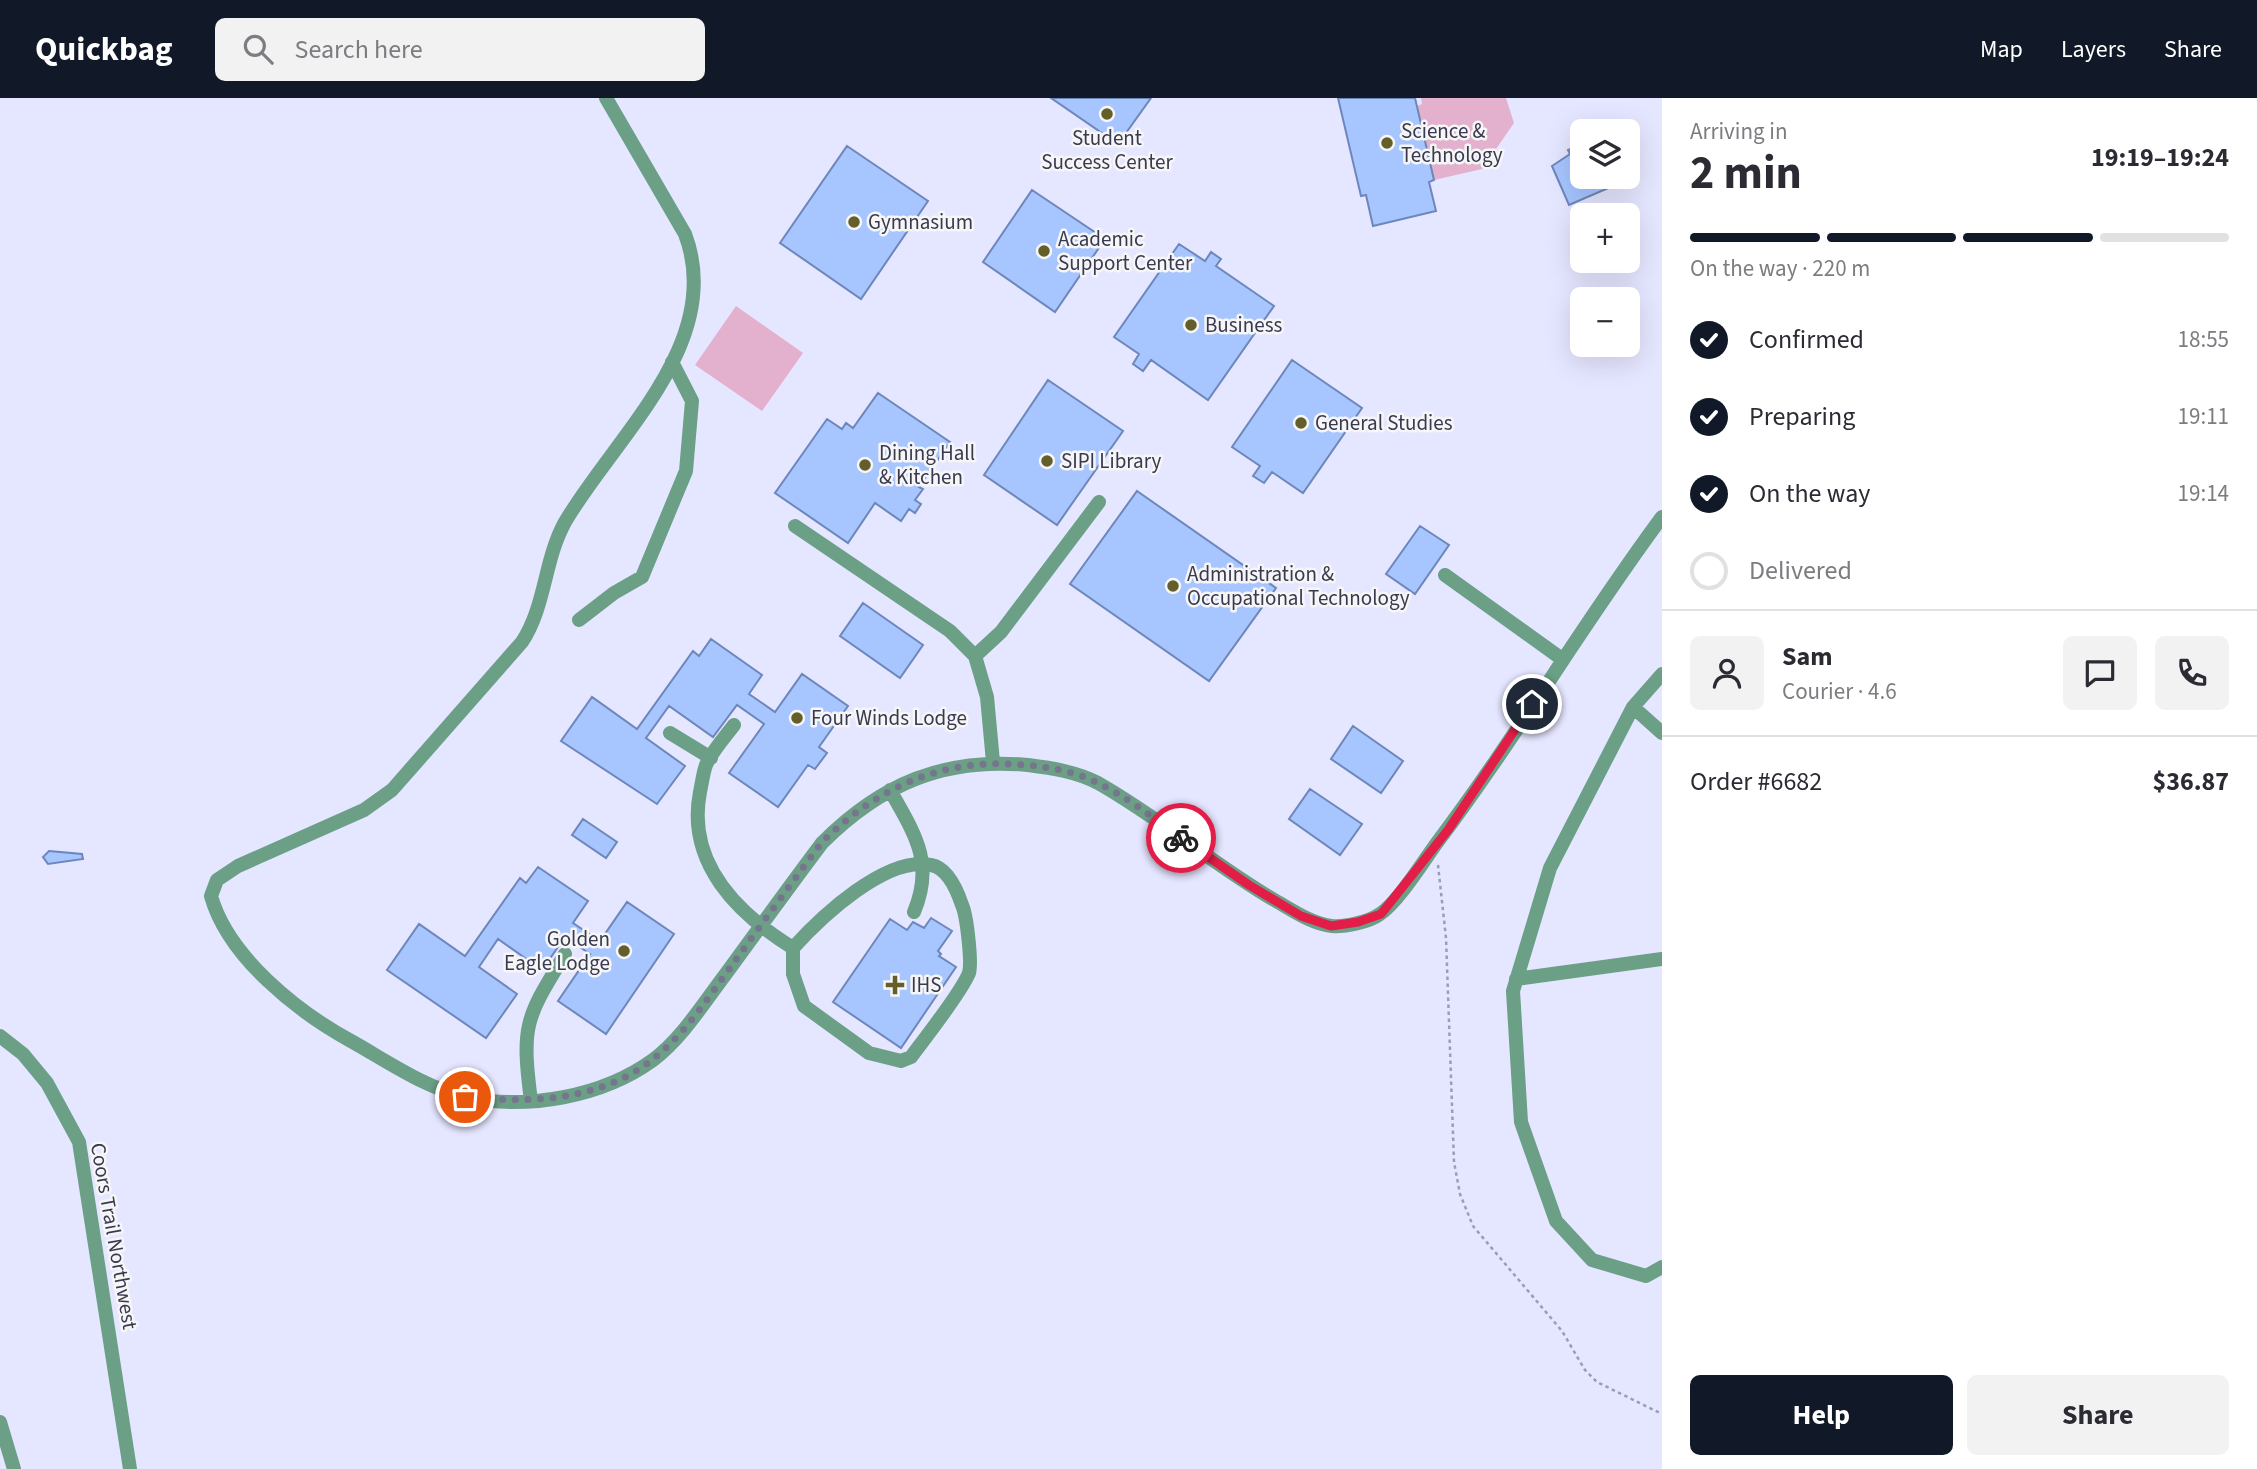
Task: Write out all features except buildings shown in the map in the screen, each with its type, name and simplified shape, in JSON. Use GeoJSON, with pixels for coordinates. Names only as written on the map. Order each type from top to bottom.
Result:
{"type":"FeatureCollection","features":[{"type":"Feature","properties":{"kind":"street"},"geometry":{"type":"LineString","coordinates":[[606,98],[685,233],[694,257],[695,291],[690,321],[672,362],[630,431],[565,523],[555,545],[534,624],[522,642],[393,790],[377,802],[238,866],[217,880],[213,887],[214,906],[241,954],[268,981],[344,1037],[413,1076],[465,1097],[531,1101],[570,1096],[610,1083],[653,1059],[689,1024],[822,842],[846,818],[890,790],[944,769],[993,762],[1056,768],[1097,782],[1249,885],[1301,916],[1331,926],[1358,922],[1381,914],[1436,845],[1662,517]]}},
{"type":"Feature","properties":{"kind":"street"},"geometry":{"type":"LineString","coordinates":[[579,620],[614,593],[642,577],[686,471],[692,401],[672,362]]}},
{"type":"Feature","properties":{"kind":"street"},"geometry":{"type":"LineString","coordinates":[[975,656],[1001,632],[1099,502]]}},
{"type":"Feature","properties":{"kind":"street"},"geometry":{"type":"LineString","coordinates":[[795,526],[950,631],[975,656],[987,697],[993,762]]}},
{"type":"Feature","properties":{"kind":"street"},"geometry":{"type":"LineString","coordinates":[[1445,575],[1562,659]]}},
{"type":"Feature","properties":{"kind":"street"},"geometry":{"type":"LineString","coordinates":[[1662,674],[1633,707],[1550,868],[1513,991],[1521,1122],[1556,1221],[1592,1260],[1646,1276],[1662,1267]]}},
{"type":"Feature","properties":{"kind":"street"},"geometry":{"type":"LineString","coordinates":[[1633,707],[1662,733]]}},
{"type":"Feature","properties":{"kind":"street"},"geometry":{"type":"LineString","coordinates":[[734,725],[706,765],[696,813],[700,844],[713,874],[736,905],[759,928],[793,948]]}},
{"type":"Feature","properties":{"kind":"street"},"geometry":{"type":"LineString","coordinates":[[670,733],[711,758]]}},
{"type":"Feature","properties":{"kind":"street"},"geometry":{"type":"LineString","coordinates":[[890,790],[920,846],[923,864],[920,898],[914,912]]}},
{"type":"Feature","properties":{"kind":"street"},"geometry":{"type":"LineString","coordinates":[[923,864],[933,865],[957,890],[965,912],[969,972],[911,1057],[901,1061],[888,1060],[869,1053],[804,1006],[793,974],[793,948],[816,922],[875,879],[923,864]]}},
{"type":"Feature","properties":{"kind":"street"},"geometry":{"type":"LineString","coordinates":[[531,1101],[525,1049],[527,1028],[533,1007],[565,954]]}},
{"type":"Feature","properties":{"kind":"street"},"geometry":{"type":"LineString","coordinates":[[1516,979],[1662,960]]}},
{"type":"Feature","properties":{"kind":"street","name":"Coors Trail Northwest"},"geometry":{"type":"LineString","coordinates":[[0,1036],[23,1054],[47,1083],[79,1142],[130,1469]]}},
{"type":"Feature","properties":{"kind":"street"},"geometry":{"type":"LineString","coordinates":[[0,1422],[14,1469]]}},
{"type":"Feature","properties":{"kind":"path"},"geometry":{"type":"LineString","coordinates":[[1436,845],[1446,938],[1454,1161],[1460,1194],[1473,1226],[1562,1331],[1585,1370],[1597,1382],[1662,1414]]}},
{"type":"Feature","properties":{"kind":"shaded area"},"geometry":{"type":"Polygon","coordinates":[[[1421,98],[1506,98],[1514,123],[1482,169],[1434,180],[1417,106],[1422,104],[1421,98]]]}},
{"type":"Feature","properties":{"kind":"shaded area"},"geometry":{"type":"Polygon","coordinates":[[[736,306],[803,353],[762,411],[695,365],[736,306]]]}},
{"type":"Feature","properties":{"kind":"way so far"},"geometry":{"type":"LineString","coordinates":[[465,1097],[521,1102],[570,1096],[610,1083],[653,1059],[689,1024],[822,842],[846,818],[874,798],[906,781],[944,769],[993,762],[1056,768],[1097,782],[1181,838]]}},
{"type":"Feature","properties":{"kind":"place","name":"Student Success Center"},"geometry":{"type":"Point","coordinates":[1107,114]}},
{"type":"Feature","properties":{"kind":"place","name":"Science & Technology"},"geometry":{"type":"Point","coordinates":[1387,143]}},
{"type":"Feature","properties":{"kind":"place","name":"Gymnasium"},"geometry":{"type":"Point","coordinates":[854,222]}},
{"type":"Feature","properties":{"kind":"place","name":"Academic Support Center"},"geometry":{"type":"Point","coordinates":[1044,251]}},
{"type":"Feature","properties":{"kind":"place","name":"Business"},"geometry":{"type":"Point","coordinates":[1191,325]}},
{"type":"Feature","properties":{"kind":"place","name":"General Studies"},"geometry":{"type":"Point","coordinates":[1301,423]}},
{"type":"Feature","properties":{"kind":"place","name":"SIPI Library"},"geometry":{"type":"Point","coordinates":[1047,461]}},
{"type":"Feature","properties":{"kind":"place","name":"Dining Hall & Kitchen"},"geometry":{"type":"Point","coordinates":[865,465]}},
{"type":"Feature","properties":{"kind":"place","name":"Administration & Occupational Technology"},"geometry":{"type":"Point","coordinates":[1173,586]}},
{"type":"Feature","properties":{"kind":"place","name":"Four Winds Lodge"},"geometry":{"type":"Point","coordinates":[797,718]}},
{"type":"Feature","properties":{"kind":"place","name":"Golden Eagle Lodge"},"geometry":{"type":"Point","coordinates":[624,951]}},
{"type":"Feature","properties":{"kind":"place","name":"IHS"},"geometry":{"type":"Point","coordinates":[895,985]}},
{"type":"Feature","properties":{"kind":"route"},"geometry":{"type":"LineString","coordinates":[[1181,838],[1249,885],[1301,916],[1331,926],[1358,922],[1381,914],[1448,830],[1532,704]]}}]}
